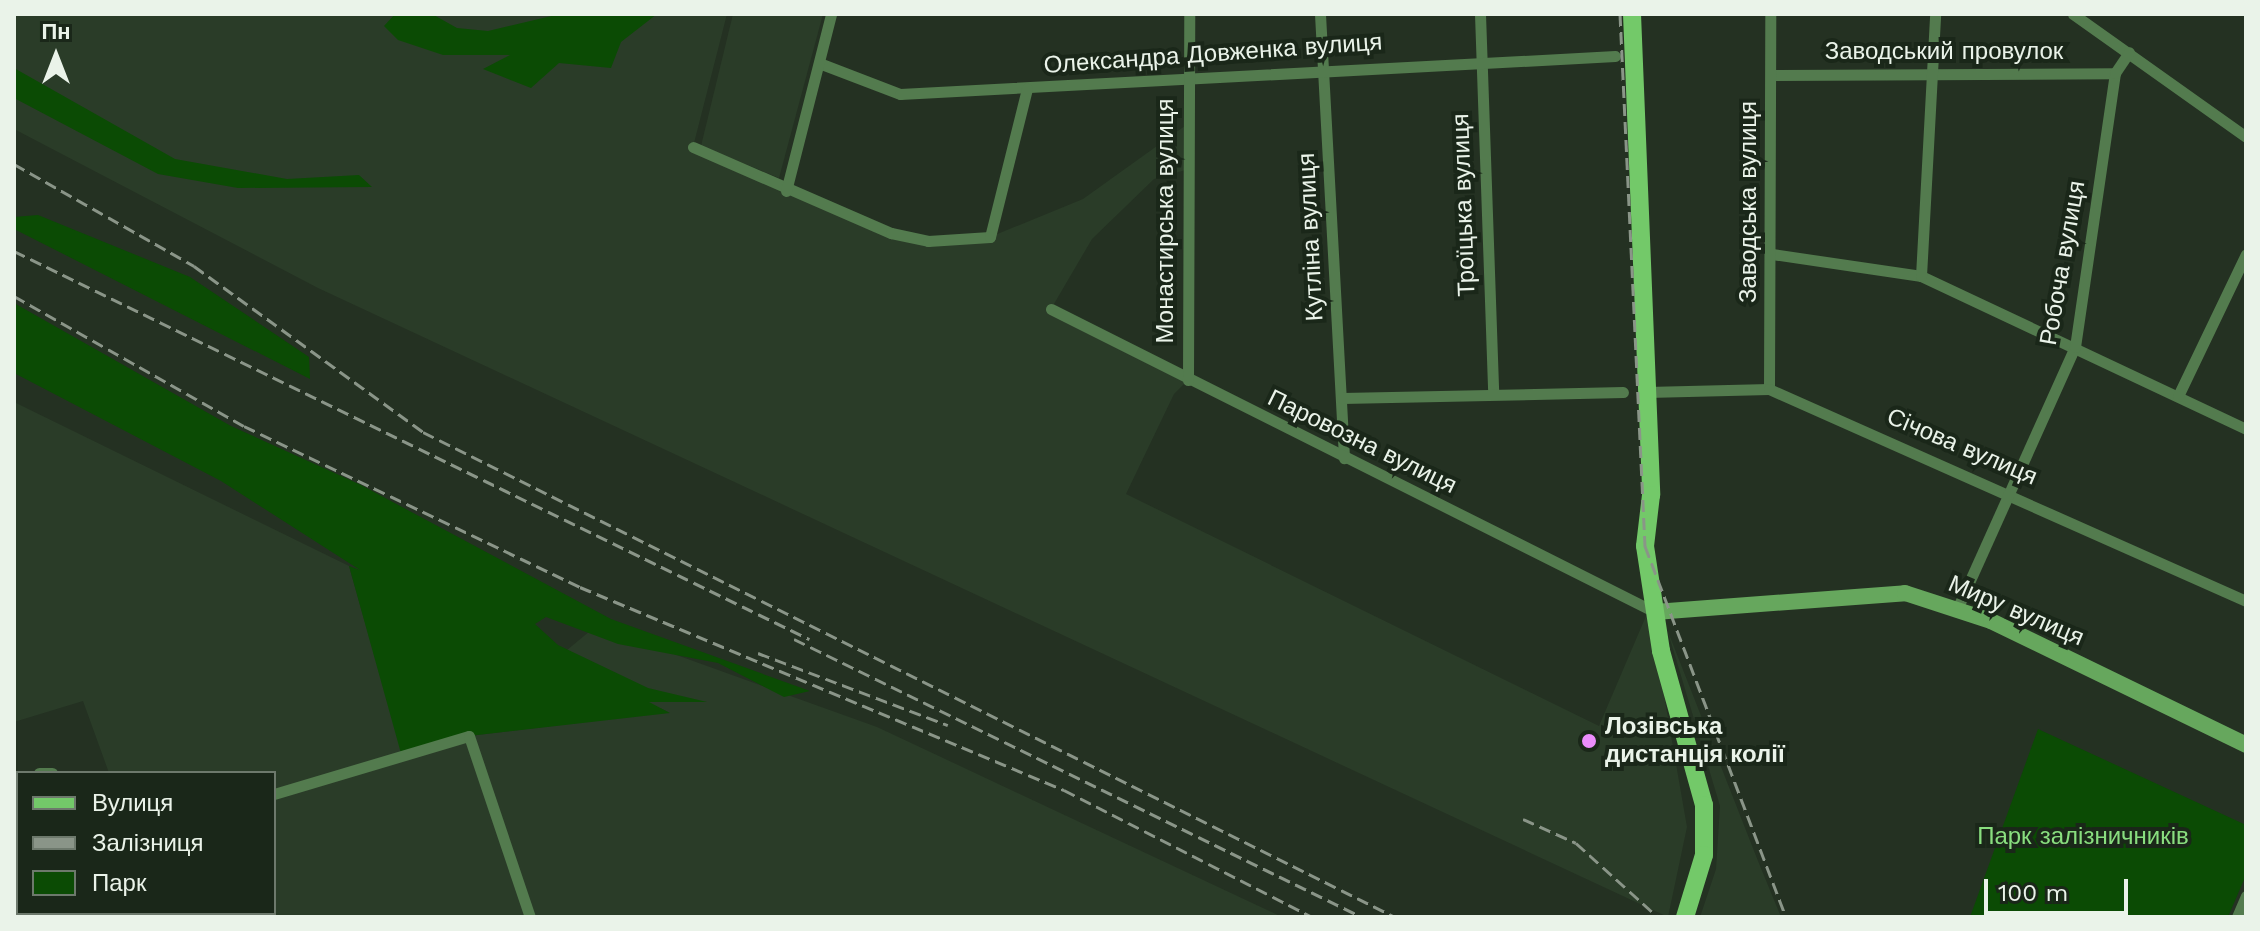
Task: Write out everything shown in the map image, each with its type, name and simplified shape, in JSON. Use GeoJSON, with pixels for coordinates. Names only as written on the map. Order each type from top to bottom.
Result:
{"type":"FeatureCollection","features":[{"type":"Feature","properties":{"kind":"main road"},"geometry":{"type":"LineString","coordinates":[[1632,14],[1647,392],[1645,546],[1655,612],[1704,805],[1704,855],[1685,917]]}},
{"type":"Feature","properties":{"kind":"main road","name":"Миру вулиця"},"geometry":{"type":"LineString","coordinates":[[1655,612],[1865,593],[1905,593],[1958,607],[2246,745]]}},
{"type":"Feature","properties":{"kind":"street"},"geometry":{"type":"LineString","coordinates":[[786,191],[831,14]]}},
{"type":"Feature","properties":{"kind":"street","name":"Монастирська вулиця"},"geometry":{"type":"LineString","coordinates":[[1188,380],[1189,14]]}},
{"type":"Feature","properties":{"kind":"street","name":"Кутліна вулиця"},"geometry":{"type":"LineString","coordinates":[[1320,14],[1344,458]]}},
{"type":"Feature","properties":{"kind":"street","name":"Троїцька вулиця"},"geometry":{"type":"LineString","coordinates":[[1480,14],[1493,394]]}},
{"type":"Feature","properties":{"kind":"street","name":"Заводська вулиця"},"geometry":{"type":"LineString","coordinates":[[1769,389],[1772,254],[1770,14]]}},
{"type":"Feature","properties":{"kind":"street"},"geometry":{"type":"LineString","coordinates":[[1921,276],[1935,14]]}},
{"type":"Feature","properties":{"kind":"street"},"geometry":{"type":"LineString","coordinates":[[2073,14],[2246,137]]}},
{"type":"Feature","properties":{"kind":"street","name":"Робоча вулиця"},"geometry":{"type":"LineString","coordinates":[[1958,607],[2008,490],[2075,347],[2115,73],[2129,52]]}},
{"type":"Feature","properties":{"kind":"street","name":"Олександра Довженка вулиця"},"geometry":{"type":"LineString","coordinates":[[819,63],[900,94],[1188,80],[1323,67],[1615,56]]}},
{"type":"Feature","properties":{"kind":"street","name":"Заводський провулок"},"geometry":{"type":"LineString","coordinates":[[1772,75],[2115,73]]}},
{"type":"Feature","properties":{"kind":"street"},"geometry":{"type":"LineString","coordinates":[[693,147],[786,191],[916,238],[990,237],[1027,89]]}},
{"type":"Feature","properties":{"kind":"street"},"geometry":{"type":"LineString","coordinates":[[1772,254],[1921,276],[2246,429]]}},
{"type":"Feature","properties":{"kind":"street"},"geometry":{"type":"LineString","coordinates":[[2178,396],[2246,254]]}},
{"type":"Feature","properties":{"kind":"street","name":"Паровозна вулиця"},"geometry":{"type":"LineString","coordinates":[[1051,309],[1655,612]]}},
{"type":"Feature","properties":{"kind":"street","name":"Січова вулиця"},"geometry":{"type":"LineString","coordinates":[[1647,392],[1769,389],[2008,490],[2246,601]]}},
{"type":"Feature","properties":{"kind":"street"},"geometry":{"type":"LineString","coordinates":[[1342,398],[1623,392]]}},
{"type":"Feature","properties":{"kind":"street"},"geometry":{"type":"LineString","coordinates":[[276,793],[469,736],[530,917]]}},
{"type":"Feature","properties":{"kind":"street"},"geometry":{"type":"LineString","coordinates":[[2237,917],[2246,896]]}},
{"type":"Feature","properties":{"kind":"shaded area"},"geometry":{"type":"Polygon","coordinates":[[[14,14],[727,14],[693,147],[786,191],[928,241],[990,237],[1083,199],[1189,123],[1189,169],[1154,179],[1092,239],[1051,309],[1188,380],[1174,394],[1126,494],[1599,726],[1649,609],[1687,827],[1668,917],[318,288],[14,129],[14,14]]]}},
{"type":"Feature","properties":{"kind":"shaded area"},"geometry":{"type":"Polygon","coordinates":[[[733,14],[823,14],[779,178],[701,146],[733,14]]]}},
{"type":"Feature","properties":{"kind":"shaded area"},"geometry":{"type":"Polygon","coordinates":[[[14,402],[349,566],[403,756],[469,736],[668,712],[555,660],[596,626],[877,727],[1282,917],[43,917],[276,915],[276,799],[376,766],[276,793],[276,771],[108,771],[83,701],[14,722],[14,402]]]}},
{"type":"Feature","properties":{"kind":"shaded area"},"geometry":{"type":"Polygon","coordinates":[[[1667,629],[1781,917],[1700,917],[1716,869],[1720,806],[1667,629]]]}},
{"type":"Feature","properties":{"kind":"green space"},"geometry":{"type":"Polygon","coordinates":[[[395,14],[432,14],[457,28],[488,31],[560,14],[657,14],[621,42],[611,68],[559,63],[531,88],[483,69],[510,55],[443,55],[398,40],[384,26],[395,14]]]}},
{"type":"Feature","properties":{"kind":"green space"},"geometry":{"type":"Polygon","coordinates":[[[14,68],[175,159],[287,179],[359,175],[372,187],[238,188],[158,174],[14,98],[14,68]]]}},
{"type":"Feature","properties":{"kind":"green space"},"geometry":{"type":"Polygon","coordinates":[[[38,215],[190,277],[309,357],[310,379],[14,229],[14,217],[38,215]]]}},
{"type":"Feature","properties":{"kind":"green space"},"geometry":{"type":"Polygon","coordinates":[[[14,303],[231,426],[361,485],[611,619],[810,691],[784,697],[718,663],[618,644],[546,617],[535,624],[558,645],[648,688],[707,702],[649,702],[670,713],[469,736],[402,757],[349,566],[360,570],[221,481],[14,373],[14,303]]]}},
{"type":"Feature","properties":{"kind":"green space","name":"Парк залізничників"},"geometry":{"type":"Polygon","coordinates":[[[2038,729],[2246,825],[2246,875],[2228,917],[1970,917],[2038,729]]]}},
{"type":"Feature","properties":{"kind":"railway"},"geometry":{"type":"LineString","coordinates":[[1620,14],[1645,546],[1786,917]]}},
{"type":"Feature","properties":{"kind":"railway"},"geometry":{"type":"LineString","coordinates":[[14,164],[194,266],[423,432],[1395,917]]}},
{"type":"Feature","properties":{"kind":"railway"},"geometry":{"type":"LineString","coordinates":[[14,251],[809,639]]}},
{"type":"Feature","properties":{"kind":"railway"},"geometry":{"type":"LineString","coordinates":[[14,296],[244,426],[580,587],[1064,790],[1312,917]]}},
{"type":"Feature","properties":{"kind":"railway"},"geometry":{"type":"LineString","coordinates":[[794,639],[1362,917]]}},
{"type":"Feature","properties":{"kind":"railway"},"geometry":{"type":"LineString","coordinates":[[758,653],[948,725]]}},
{"type":"Feature","properties":{"kind":"railway"},"geometry":{"type":"LineString","coordinates":[[1523,819],[1576,843],[1658,917]]}},
{"type":"Feature","properties":{"kind":"place","name":"Лозівська дистанція колії"},"geometry":{"type":"Point","coordinates":[1589,741]}}]}
